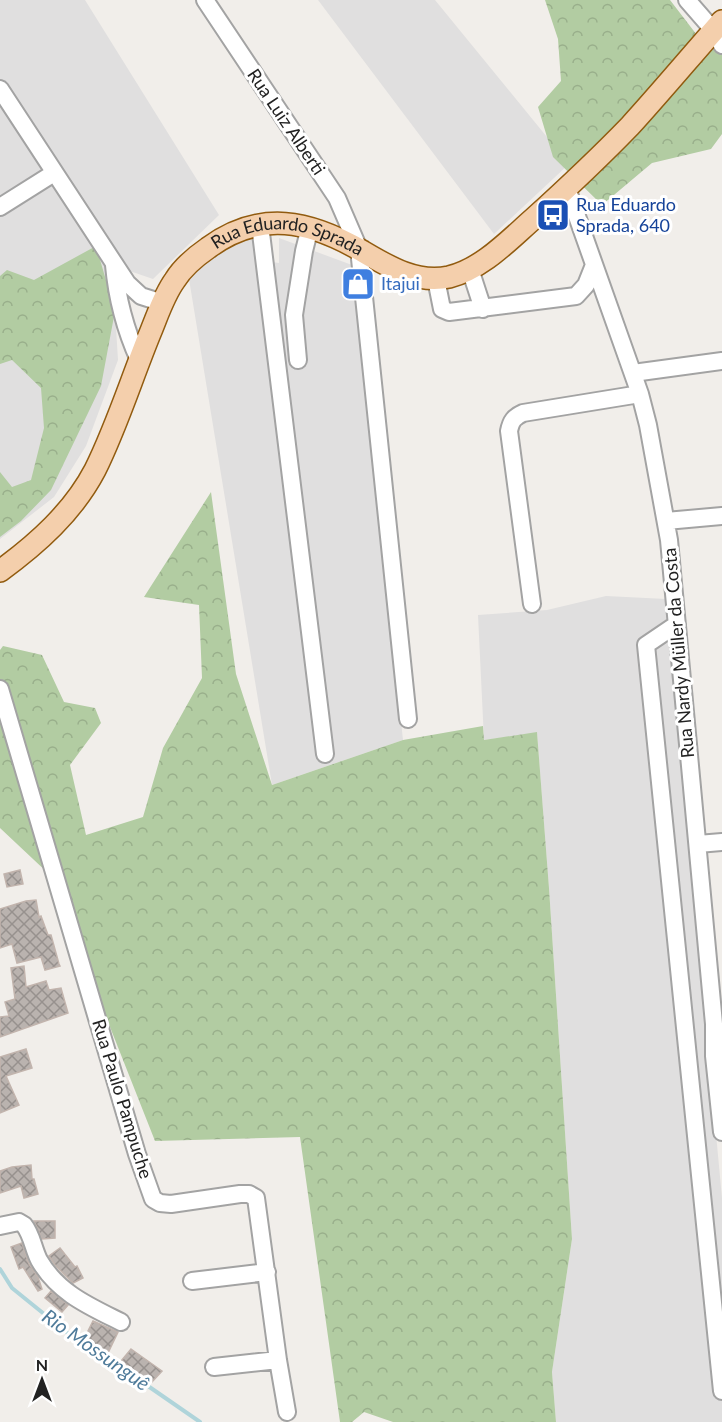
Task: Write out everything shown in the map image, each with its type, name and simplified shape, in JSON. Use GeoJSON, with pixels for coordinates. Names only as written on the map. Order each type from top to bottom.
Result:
{"type":"FeatureCollection","features":[{"type":"Feature","properties":{"kind":"main road","name":"Rua Eduardo Sprada"},"geometry":{"type":"LineString","coordinates":[[0,571],[48,532],[81,493],[104,451],[139,360],[175,279],[210,246],[260,225],[278,223],[310,227],[327,232],[411,276],[436,279],[470,269],[494,254],[567,188],[719,32]]}},
{"type":"Feature","properties":{"kind":"street","name":"Rua Luiz Alberti"},"geometry":{"type":"LineString","coordinates":[[205,0],[337,198],[359,249],[408,719]]}},
{"type":"Feature","properties":{"kind":"street"},"geometry":{"type":"LineString","coordinates":[[692,2],[719,32]]}},
{"type":"Feature","properties":{"kind":"street"},"geometry":{"type":"LineString","coordinates":[[0,89],[127,283],[141,296],[163,303]]}},
{"type":"Feature","properties":{"kind":"street"},"geometry":{"type":"LineString","coordinates":[[0,207],[54,173]]}},
{"type":"Feature","properties":{"kind":"street","name":"Rua Nardy Müller da Costa"},"geometry":{"type":"LineString","coordinates":[[567,188],[640,394],[666,521],[698,844],[715,965],[718,1028],[714,1056],[722,1132]]}},
{"type":"Feature","properties":{"kind":"street"},"geometry":{"type":"LineString","coordinates":[[260,225],[324,754]]}},
{"type":"Feature","properties":{"kind":"street"},"geometry":{"type":"LineString","coordinates":[[298,360],[294,315],[310,227]]}},
{"type":"Feature","properties":{"kind":"street"},"geometry":{"type":"LineString","coordinates":[[113,264],[127,333],[139,360]]}},
{"type":"Feature","properties":{"kind":"street"},"geometry":{"type":"LineString","coordinates":[[436,279],[442,309],[449,312],[483,309],[576,296],[586,285],[594,265]]}},
{"type":"Feature","properties":{"kind":"street"},"geometry":{"type":"LineString","coordinates":[[470,269],[483,309]]}},
{"type":"Feature","properties":{"kind":"street"},"geometry":{"type":"LineString","coordinates":[[633,373],[722,361]]}},
{"type":"Feature","properties":{"kind":"street"},"geometry":{"type":"LineString","coordinates":[[532,604],[509,431],[510,423],[523,413],[640,394]]}},
{"type":"Feature","properties":{"kind":"street"},"geometry":{"type":"LineString","coordinates":[[666,521],[722,516]]}},
{"type":"Feature","properties":{"kind":"street"},"geometry":{"type":"LineString","coordinates":[[677,624],[646,645],[722,1391]]}},
{"type":"Feature","properties":{"kind":"street","name":"Rua Paulo Pampuche"},"geometry":{"type":"LineString","coordinates":[[0,689],[137,1154],[153,1199],[160,1203],[171,1204],[240,1194],[256,1197],[287,1412]]}},
{"type":"Feature","properties":{"kind":"street"},"geometry":{"type":"LineString","coordinates":[[698,844],[722,842]]}},
{"type":"Feature","properties":{"kind":"street"},"geometry":{"type":"LineString","coordinates":[[0,1226],[19,1222],[24,1225],[39,1259],[56,1283],[76,1299],[121,1322]]}},
{"type":"Feature","properties":{"kind":"street"},"geometry":{"type":"LineString","coordinates":[[192,1281],[267,1272]]}},
{"type":"Feature","properties":{"kind":"street"},"geometry":{"type":"LineString","coordinates":[[214,1367],[278,1360]]}},
{"type":"Feature","properties":{"kind":"shaded area"},"geometry":{"type":"Polygon","coordinates":[[[0,0],[85,0],[219,215],[153,279],[118,267],[108,289],[115,311],[118,360],[86,446],[54,497],[0,539],[0,0]]]}},
{"type":"Feature","properties":{"kind":"shaded area"},"geometry":{"type":"Polygon","coordinates":[[[318,0],[435,0],[569,164],[494,234],[318,0]]]}},
{"type":"Feature","properties":{"kind":"shaded area"},"geometry":{"type":"Polygon","coordinates":[[[253,236],[264,261],[279,263],[279,238],[352,265],[403,740],[272,785],[189,279],[230,245],[253,236]]]}},
{"type":"Feature","properties":{"kind":"shaded area"},"geometry":{"type":"Polygon","coordinates":[[[606,596],[666,599],[722,1198],[722,1422],[556,1422],[552,1372],[572,1239],[537,733],[484,740],[478,615],[547,610],[606,596]]]}},
{"type":"Feature","properties":{"kind":"green space"},"geometry":{"type":"Polygon","coordinates":[[[545,0],[670,0],[710,52],[722,38],[722,134],[711,149],[652,163],[602,205],[553,157],[538,107],[561,81],[558,39],[545,0]]]}},
{"type":"Feature","properties":{"kind":"green space"},"geometry":{"type":"Polygon","coordinates":[[[96,246],[115,311],[101,386],[51,490],[21,521],[0,537],[0,472],[12,487],[31,480],[44,428],[41,388],[12,360],[0,364],[0,276],[7,270],[34,280],[96,246]]]}},
{"type":"Feature","properties":{"kind":"green space"},"geometry":{"type":"Polygon","coordinates":[[[211,492],[236,674],[272,785],[403,740],[483,726],[484,740],[537,732],[572,1239],[552,1372],[556,1422],[393,1422],[364,1412],[352,1422],[340,1422],[300,1137],[155,1141],[50,875],[0,828],[0,650],[3,646],[42,655],[64,702],[95,708],[101,723],[70,765],[86,835],[143,817],[163,748],[202,678],[199,605],[144,597],[211,492]]]}},
{"type":"Feature","properties":{"kind":"building"},"geometry":{"type":"Polygon","coordinates":[[[20,870],[23,884],[7,887],[4,874],[20,870]]]}},
{"type":"Feature","properties":{"kind":"building"},"geometry":{"type":"Polygon","coordinates":[[[36,900],[39,917],[41,916],[48,935],[51,935],[60,966],[45,970],[41,957],[17,963],[12,944],[0,948],[0,909],[36,900]]]}},
{"type":"Feature","properties":{"kind":"building"},"geometry":{"type":"Polygon","coordinates":[[[24,966],[26,987],[46,981],[49,990],[61,988],[68,1013],[0,1037],[0,1017],[9,1016],[5,1002],[15,999],[11,968],[24,966]]]}},
{"type":"Feature","properties":{"kind":"building"},"geometry":{"type":"Polygon","coordinates":[[[26,1049],[32,1068],[6,1076],[19,1105],[0,1113],[0,1057],[26,1049]]]}},
{"type":"Feature","properties":{"kind":"building"},"geometry":{"type":"Polygon","coordinates":[[[31,1165],[32,1179],[34,1179],[38,1194],[24,1198],[21,1186],[0,1193],[0,1171],[31,1165]]]}},
{"type":"Feature","properties":{"kind":"building"},"geometry":{"type":"Polygon","coordinates":[[[34,1221],[55,1221],[55,1238],[42,1239],[34,1221]]]}},
{"type":"Feature","properties":{"kind":"building"},"geometry":{"type":"Polygon","coordinates":[[[22,1243],[29,1264],[38,1277],[42,1289],[38,1291],[23,1267],[19,1269],[11,1247],[22,1243]]]}},
{"type":"Feature","properties":{"kind":"building"},"geometry":{"type":"Polygon","coordinates":[[[60,1248],[75,1267],[77,1266],[83,1278],[73,1283],[55,1265],[49,1256],[60,1248]]]}},
{"type":"Feature","properties":{"kind":"building"},"geometry":{"type":"Polygon","coordinates":[[[51,1291],[68,1305],[62,1312],[45,1298],[51,1291]]]}},
{"type":"Feature","properties":{"kind":"building"},"geometry":{"type":"Polygon","coordinates":[[[93,1321],[118,1332],[107,1355],[82,1343],[93,1321]]]}},
{"type":"Feature","properties":{"kind":"building"},"geometry":{"type":"Polygon","coordinates":[[[131,1349],[162,1371],[151,1383],[121,1361],[131,1349]]]}},
{"type":"Feature","properties":{"kind":"waterway","name":"Rio Mossunguê"},"geometry":{"type":"LineString","coordinates":[[0,1269],[12,1288],[75,1339],[200,1422]]}},
{"type":"Feature","properties":{"kind":"place","name":"Rua Eduardo Sprada, 640"},"geometry":{"type":"Point","coordinates":[553,215]}},
{"type":"Feature","properties":{"kind":"place","name":"Itajui"},"geometry":{"type":"Point","coordinates":[358,284]}}]}
